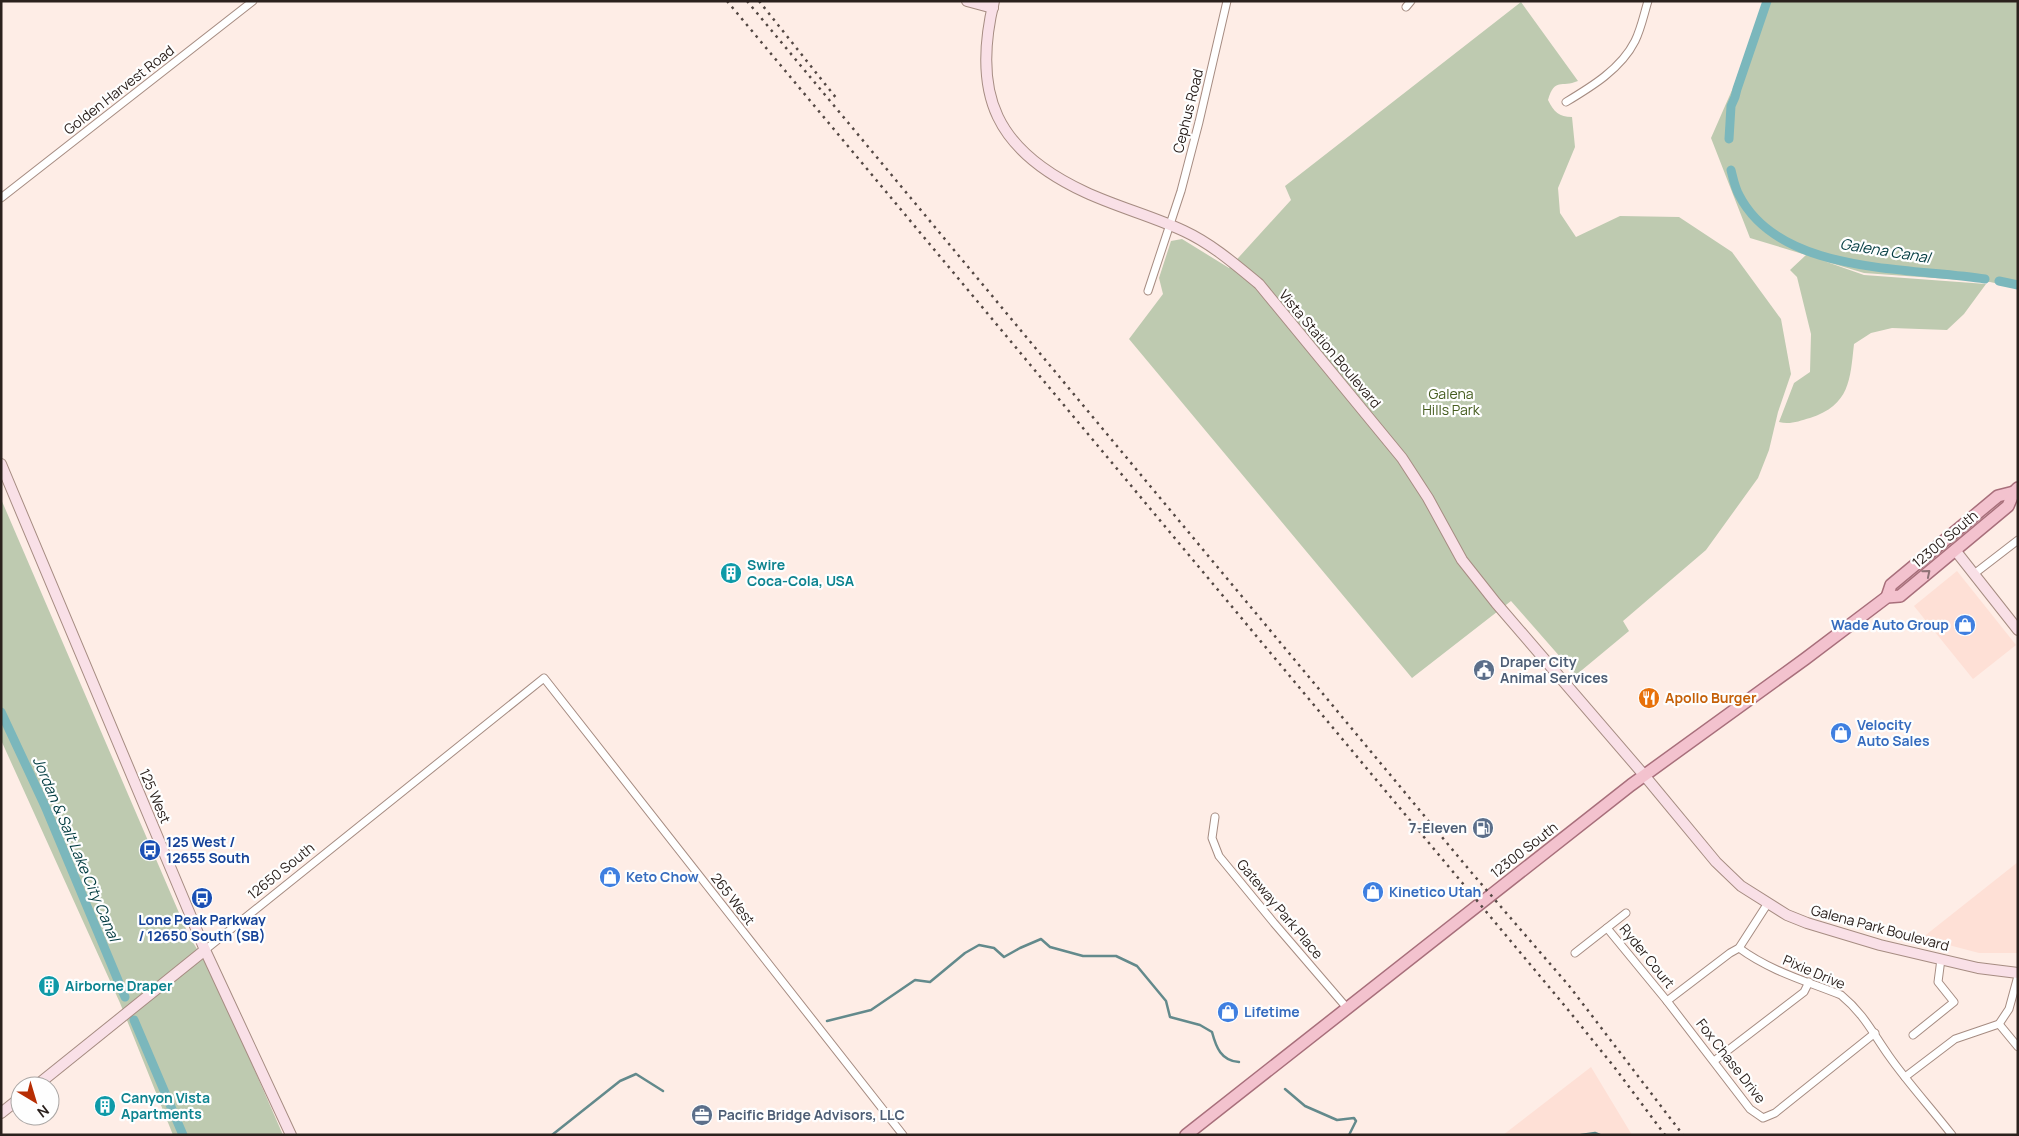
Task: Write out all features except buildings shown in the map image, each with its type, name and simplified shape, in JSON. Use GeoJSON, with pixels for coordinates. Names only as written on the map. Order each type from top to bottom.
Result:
{"type":"FeatureCollection","features":[{"type":"Feature","properties":{"kind":"main road","name":"12300 South"},"geometry":{"type":"LineString","coordinates":[[1887,597],[1891,585],[1990,502],[1998,496],[2016,490]]}},
{"type":"Feature","properties":{"kind":"main road","name":"12300 South"},"geometry":{"type":"LineString","coordinates":[[1186,1135],[1644,775],[1805,659],[1887,597],[1900,596],[2008,506],[2016,490]]}},
{"type":"Feature","properties":{"kind":"street","name":"Golden Harvest Road"},"geometry":{"type":"LineString","coordinates":[[1,198],[253,1]]}},
{"type":"Feature","properties":{"kind":"street"},"geometry":{"type":"LineString","coordinates":[[967,1],[993,5]]}},
{"type":"Feature","properties":{"kind":"street","name":"Cephus Road"},"geometry":{"type":"LineString","coordinates":[[1148,290],[1168,225],[1181,191],[1227,1]]}},
{"type":"Feature","properties":{"kind":"street"},"geometry":{"type":"LineString","coordinates":[[1566,102],[1590,87],[1622,59],[1634,42],[1648,1]]}},
{"type":"Feature","properties":{"kind":"street","name":"Vista Station Boulevard"},"geometry":{"type":"LineString","coordinates":[[993,5],[985,64],[988,90],[998,120],[1010,138],[1039,166],[1066,182],[1086,192],[1186,232],[1233,262],[1258,284],[1402,458],[1428,498],[1463,561],[1515,625],[1644,775]]}},
{"type":"Feature","properties":{"kind":"street","name":"125 West"},"geometry":{"type":"LineString","coordinates":[[1,464],[205,950],[291,1135]]}},
{"type":"Feature","properties":{"kind":"street"},"geometry":{"type":"LineString","coordinates":[[1974,574],[2018,540]]}},
{"type":"Feature","properties":{"kind":"street"},"geometry":{"type":"LineString","coordinates":[[1955,550],[2017,629]]}},
{"type":"Feature","properties":{"kind":"street","name":"12650 South"},"geometry":{"type":"LineString","coordinates":[[48,1076],[544,678]]}},
{"type":"Feature","properties":{"kind":"street","name":"265 West"},"geometry":{"type":"LineString","coordinates":[[544,678],[903,1135]]}},
{"type":"Feature","properties":{"kind":"street","name":"Galena Park Boulevard"},"geometry":{"type":"LineString","coordinates":[[1644,775],[1716,862],[1741,886],[1787,915],[1880,945],[1978,968],[2018,974]]}},
{"type":"Feature","properties":{"kind":"street","name":"Gateway Park Place"},"geometry":{"type":"LineString","coordinates":[[1215,817],[1212,838],[1220,856],[1274,923],[1347,1008]]}},
{"type":"Feature","properties":{"kind":"street"},"geometry":{"type":"LineString","coordinates":[[1668,1001],[1739,948],[1768,903]]}},
{"type":"Feature","properties":{"kind":"street","name":"Ryder Court"},"geometry":{"type":"LineString","coordinates":[[1575,953],[1626,913]]}},
{"type":"Feature","properties":{"kind":"street","name":"Ryder Court"},"geometry":{"type":"LineString","coordinates":[[1607,928],[1668,1001]]}},
{"type":"Feature","properties":{"kind":"street","name":"Pixie Drive"},"geometry":{"type":"LineString","coordinates":[[1739,948],[1755,960],[1841,995],[1859,1012],[1905,1077],[1952,1135]]}},
{"type":"Feature","properties":{"kind":"street"},"geometry":{"type":"LineString","coordinates":[[1913,1035],[1954,1002],[1938,982],[1941,959]]}},
{"type":"Feature","properties":{"kind":"street"},"geometry":{"type":"LineString","coordinates":[[1905,1077],[1955,1040],[1999,1024],[2009,1009],[2018,974]]}},
{"type":"Feature","properties":{"kind":"street"},"geometry":{"type":"LineString","coordinates":[[1714,1062],[1804,992],[1809,982]]}},
{"type":"Feature","properties":{"kind":"street","name":"Fox Chase Drive"},"geometry":{"type":"LineString","coordinates":[[1668,1001],[1714,1062],[1756,1114],[1762,1118],[1769,1116],[1875,1033]]}},
{"type":"Feature","properties":{"kind":"street"},"geometry":{"type":"LineString","coordinates":[[1999,1024],[2018,1047]]}},
{"type":"Feature","properties":{"kind":"shaded area","name":"Wade Auto Group"},"geometry":{"type":"Polygon","coordinates":[[[1957,571],[2016,645],[1973,679],[1914,606],[1957,571]]]}},
{"type":"Feature","properties":{"kind":"shaded area"},"geometry":{"type":"Polygon","coordinates":[[[2018,862],[2018,953],[1979,953],[1922,938],[2018,862]]]}},
{"type":"Feature","properties":{"kind":"shaded area"},"geometry":{"type":"Polygon","coordinates":[[[1591,1067],[1632,1135],[1503,1135],[1591,1067]]]}},
{"type":"Feature","properties":{"kind":"green space"},"geometry":{"type":"Polygon","coordinates":[[[1771,1],[2018,1],[2018,288],[1990,282],[1864,273],[1824,261],[1864,275],[1986,284],[1964,314],[1947,330],[1892,328],[1871,333],[1854,344],[1849,380],[1846,390],[1840,398],[1823,413],[1787,423],[1779,422],[1794,383],[1810,372],[1811,334],[1797,277],[1790,270],[1806,255],[1750,238],[1711,138],[1771,1]]]}},
{"type":"Feature","properties":{"kind":"green space","name":"Galena Hills Park"},"geometry":{"type":"Polygon","coordinates":[[[1521,2],[1578,81],[1559,84],[1553,88],[1548,100],[1557,113],[1572,117],[1575,147],[1558,188],[1560,213],[1576,237],[1620,216],[1679,217],[1732,252],[1781,319],[1791,374],[1778,412],[1769,450],[1758,478],[1706,550],[1623,621],[1629,631],[1576,675],[1511,601],[1412,678],[1129,339],[1163,294],[1159,278],[1171,241],[1182,239],[1229,268],[1291,200],[1285,186],[1521,2]]]}},
{"type":"Feature","properties":{"kind":"green space"},"geometry":{"type":"Polygon","coordinates":[[[1,499],[189,936],[213,975],[283,1135],[173,1135],[120,1003],[1,740],[1,499]]]}},
{"type":"Feature","properties":{"kind":"waterway","name":"Galena Canal"},"geometry":{"type":"LineString","coordinates":[[1729,139],[1731,106],[1767,1]]}},
{"type":"Feature","properties":{"kind":"waterway","name":"Galena Canal"},"geometry":{"type":"LineString","coordinates":[[1731,170],[1739,195],[1758,221],[1784,240],[1815,254],[1884,268],[1985,279]]}},
{"type":"Feature","properties":{"kind":"waterway","name":"Galena Canal"},"geometry":{"type":"LineString","coordinates":[[1999,281],[2018,285]]}},
{"type":"Feature","properties":{"kind":"waterway","name":"Jordan & Salt Lake City Canal"},"geometry":{"type":"LineString","coordinates":[[1,712],[45,806],[125,997]]}},
{"type":"Feature","properties":{"kind":"waterway"},"geometry":{"type":"LineString","coordinates":[[827,1021],[871,1010],[915,980],[930,982],[965,953],[979,945],[994,948],[1004,957],[1041,939],[1050,947],[1083,956],[1116,956],[1137,966],[1166,1001],[1170,1017],[1200,1025],[1212,1032],[1220,1052],[1228,1059],[1239,1062]]}},
{"type":"Feature","properties":{"kind":"waterway","name":"Jordan & Salt Lake City Canal"},"geometry":{"type":"LineString","coordinates":[[134,1020],[183,1135]]}},
{"type":"Feature","properties":{"kind":"waterway"},"geometry":{"type":"LineString","coordinates":[[552,1135],[620,1081],[636,1074],[663,1091]]}},
{"type":"Feature","properties":{"kind":"waterway"},"geometry":{"type":"LineString","coordinates":[[1285,1089],[1305,1106],[1337,1120],[1354,1118],[1356,1121],[1349,1135]]}},
{"type":"Feature","properties":{"kind":"waterway"},"geometry":{"type":"LineString","coordinates":[[1581,1135],[1595,1133],[1600,1135]]}},
{"type":"Feature","properties":{"kind":"railway"},"geometry":{"type":"LineString","coordinates":[[727,1],[1569,1011],[1665,1135]]}},
{"type":"Feature","properties":{"kind":"railway"},"geometry":{"type":"LineString","coordinates":[[747,1],[1471,872],[1570,987],[1683,1135]]}},
{"type":"Feature","properties":{"kind":"railway"},"geometry":{"type":"LineString","coordinates":[[759,1],[837,99]]}},
{"type":"Feature","properties":{"kind":"place","name":"Swire Coca-Cola, USA"},"geometry":{"type":"Point","coordinates":[731,573]}},
{"type":"Feature","properties":{"kind":"place","name":"Wade Auto Group"},"geometry":{"type":"Point","coordinates":[1965,625]}},
{"type":"Feature","properties":{"kind":"place","name":"Draper City Animal Services"},"geometry":{"type":"Point","coordinates":[1484,670]}},
{"type":"Feature","properties":{"kind":"place","name":"Apollo Burger"},"geometry":{"type":"Point","coordinates":[1649,698]}},
{"type":"Feature","properties":{"kind":"place","name":"Velocity Auto Sales"},"geometry":{"type":"Point","coordinates":[1841,733]}},
{"type":"Feature","properties":{"kind":"place","name":"7-Eleven"},"geometry":{"type":"Point","coordinates":[1483,828]}},
{"type":"Feature","properties":{"kind":"place","name":"125 West / 12655 South"},"geometry":{"type":"Point","coordinates":[150,850]}},
{"type":"Feature","properties":{"kind":"place","name":"Keto Chow"},"geometry":{"type":"Point","coordinates":[610,877]}},
{"type":"Feature","properties":{"kind":"place","name":"Kinetico Utah"},"geometry":{"type":"Point","coordinates":[1373,892]}},
{"type":"Feature","properties":{"kind":"place","name":"Lone Peak Parkway / 12650 South (SB)"},"geometry":{"type":"Point","coordinates":[202,898]}},
{"type":"Feature","properties":{"kind":"place","name":"Airborne Draper"},"geometry":{"type":"Point","coordinates":[49,986]}},
{"type":"Feature","properties":{"kind":"place","name":"Lifetime"},"geometry":{"type":"Point","coordinates":[1228,1012]}},
{"type":"Feature","properties":{"kind":"place","name":"Canyon Vista Apartments"},"geometry":{"type":"Point","coordinates":[105,1106]}},
{"type":"Feature","properties":{"kind":"place","name":"Pacific Bridge Advisors, LLC"},"geometry":{"type":"Point","coordinates":[702,1115]}}]}
